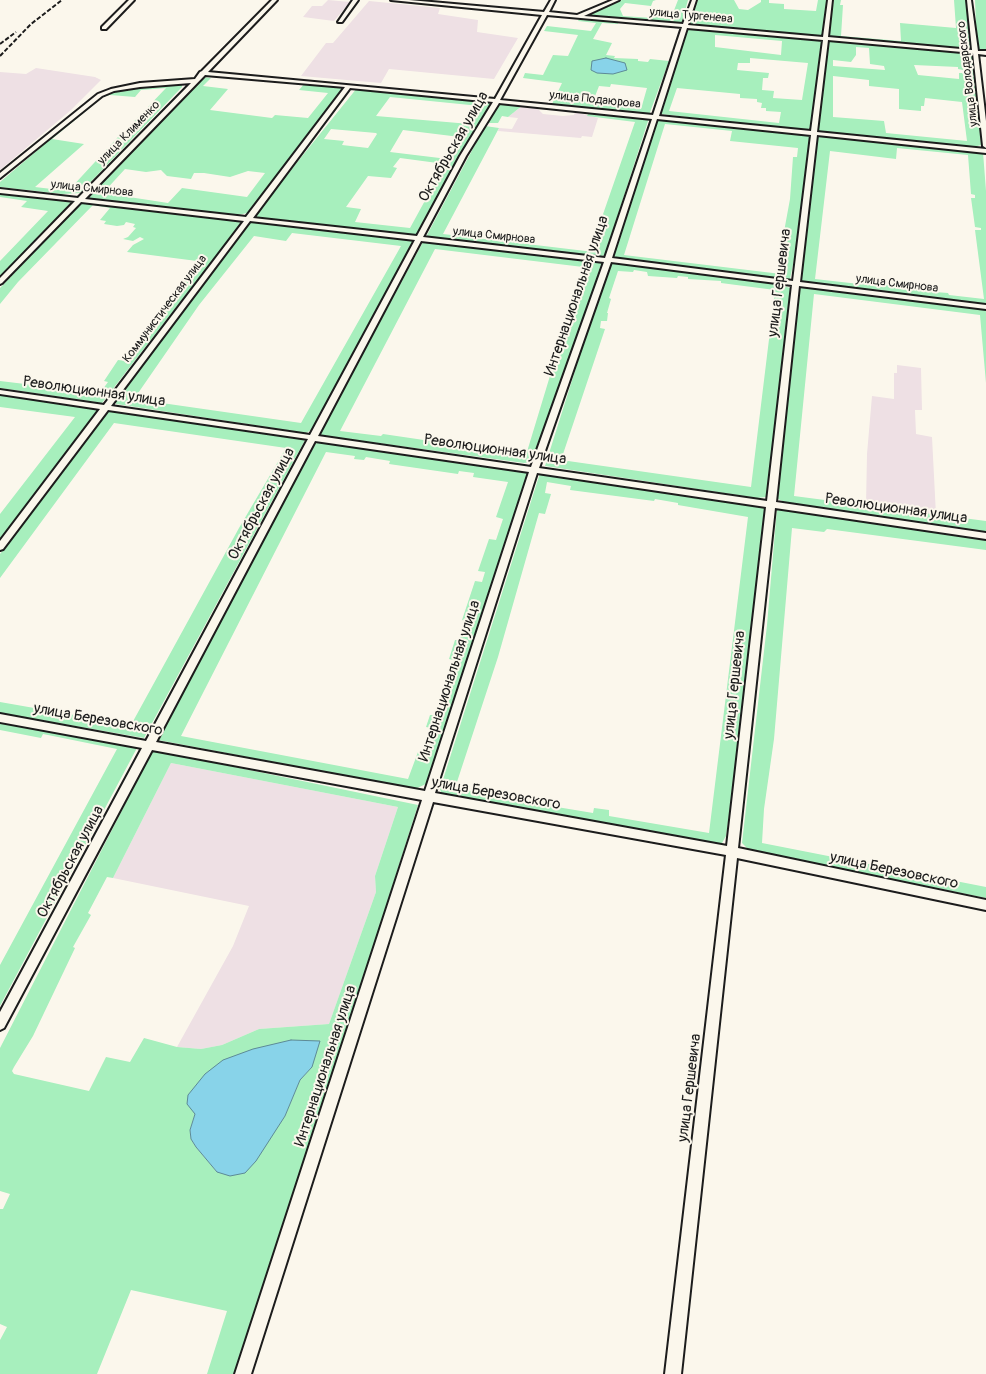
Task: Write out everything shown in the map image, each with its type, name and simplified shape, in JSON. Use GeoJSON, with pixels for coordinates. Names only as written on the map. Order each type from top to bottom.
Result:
{"type":"FeatureCollection","features":[{"type":"Feature","properties":{"kind":"street"},"geometry":{"type":"LineString","coordinates":[[104,28],[132,0]]}},
{"type":"Feature","properties":{"kind":"street","name":"улица Клименко"},"geometry":{"type":"LineString","coordinates":[[0,282],[275,0]]}},
{"type":"Feature","properties":{"kind":"street"},"geometry":{"type":"LineString","coordinates":[[340,20],[356,0]]}},
{"type":"Feature","properties":{"kind":"street","name":"улица Тургенева"},"geometry":{"type":"LineString","coordinates":[[393,0],[986,53]]}},
{"type":"Feature","properties":{"kind":"street","name":"Октябрьская улица"},"geometry":{"type":"LineString","coordinates":[[0,1024],[418,239],[463,156],[498,101],[553,0]]}},
{"type":"Feature","properties":{"kind":"street"},"geometry":{"type":"LineString","coordinates":[[578,17],[617,0]]}},
{"type":"Feature","properties":{"kind":"street","name":"Интернациональная улица"},"geometry":{"type":"LineString","coordinates":[[243,1374],[534,470],[608,260],[694,0]]}},
{"type":"Feature","properties":{"kind":"street","name":"улица Гершевича"},"geometry":{"type":"LineString","coordinates":[[673,1374],[796,283],[830,0]]}},
{"type":"Feature","properties":{"kind":"street","name":"улица Володарского"},"geometry":{"type":"LineString","coordinates":[[969,0],[986,146]]}},
{"type":"Feature","properties":{"kind":"street","name":"улица Подаюрова"},"geometry":{"type":"LineString","coordinates":[[202,74],[349,86],[986,151]]}},
{"type":"Feature","properties":{"kind":"street"},"geometry":{"type":"LineString","coordinates":[[0,176],[88,103],[106,92],[161,82],[195,81]]}},
{"type":"Feature","properties":{"kind":"street","name":"Коммунистическая улица"},"geometry":{"type":"LineString","coordinates":[[0,547],[349,86]]}},
{"type":"Feature","properties":{"kind":"street","name":"улица Смирнова"},"geometry":{"type":"LineString","coordinates":[[0,191],[608,260],[986,307]]}},
{"type":"Feature","properties":{"kind":"street","name":"Революционная улица"},"geometry":{"type":"LineString","coordinates":[[0,392],[986,536]]}},
{"type":"Feature","properties":{"kind":"street","name":"улица Березовского"},"geometry":{"type":"LineString","coordinates":[[0,718],[733,852],[986,905]]}},
{"type":"Feature","properties":{"kind":"shaded area"},"geometry":{"type":"Polygon","coordinates":[[[328,0],[350,2],[334,21],[303,17],[312,6],[322,6],[328,0]]]}},
{"type":"Feature","properties":{"kind":"shaded area"},"geometry":{"type":"Polygon","coordinates":[[[369,1],[440,8],[438,14],[478,20],[477,32],[518,38],[494,79],[389,69],[381,83],[301,76],[326,43],[333,43],[369,1]]]}},
{"type":"Feature","properties":{"kind":"shaded area"},"geometry":{"type":"Polygon","coordinates":[[[36,68],[95,77],[101,80],[71,110],[0,170],[0,72],[26,74],[36,68]]]}},
{"type":"Feature","properties":{"kind":"shaded area"},"geometry":{"type":"Polygon","coordinates":[[[522,106],[537,108],[543,114],[563,116],[574,115],[575,112],[598,118],[592,137],[582,136],[581,138],[498,131],[499,128],[512,129],[518,118],[508,117],[522,106]]]}},
{"type":"Feature","properties":{"kind":"shaded area"},"geometry":{"type":"Polygon","coordinates":[[[897,365],[921,368],[922,410],[915,410],[916,434],[932,437],[936,515],[866,505],[867,454],[872,396],[894,399],[894,373],[897,373],[897,365]]]}},
{"type":"Feature","properties":{"kind":"shaded area"},"geometry":{"type":"Polygon","coordinates":[[[171,763],[398,807],[375,876],[376,892],[329,1024],[259,1029],[222,1045],[201,1049],[177,1047],[233,946],[249,906],[113,878],[171,763]]]}},
{"type":"Feature","properties":{"kind":"green space"},"geometry":{"type":"Polygon","coordinates":[[[622,0],[656,0],[653,1],[651,6],[625,3],[620,9],[623,16],[653,18],[655,12],[673,13],[678,0],[688,0],[680,24],[586,15],[622,0]]]}},
{"type":"Feature","properties":{"kind":"green space"},"geometry":{"type":"Polygon","coordinates":[[[695,0],[734,0],[739,9],[748,10],[761,2],[761,0],[769,0],[769,3],[784,4],[784,9],[816,11],[818,0],[829,0],[824,35],[818,36],[692,25],[688,23],[695,0]]]}},
{"type":"Feature","properties":{"kind":"green space"},"geometry":{"type":"Polygon","coordinates":[[[834,0],[841,0],[840,5],[843,5],[841,36],[901,41],[900,23],[956,28],[954,0],[969,0],[972,49],[831,37],[828,35],[834,0]]]}},
{"type":"Feature","properties":{"kind":"green space"},"geometry":{"type":"Polygon","coordinates":[[[975,0],[986,0],[986,52],[977,48],[975,0]]]}},
{"type":"Feature","properties":{"kind":"green space"},"geometry":{"type":"Polygon","coordinates":[[[580,18],[619,21],[618,24],[602,23],[593,39],[612,43],[606,55],[615,56],[614,58],[638,59],[638,61],[648,62],[650,59],[669,61],[649,115],[552,104],[562,83],[523,78],[525,73],[543,75],[553,55],[568,56],[578,35],[544,31],[547,26],[591,31],[596,23],[578,21],[580,18]],[[611,84],[610,87],[599,86],[592,104],[641,109],[647,88],[611,84]]]}},
{"type":"Feature","properties":{"kind":"green space"},"geometry":{"type":"Polygon","coordinates":[[[688,28],[822,40],[811,128],[805,130],[658,113],[688,28]],[[715,35],[715,47],[781,55],[782,41],[715,35]],[[750,58],[750,63],[738,63],[737,70],[769,73],[768,78],[763,78],[762,90],[774,91],[773,98],[802,100],[808,63],[750,58]],[[677,88],[669,111],[779,123],[781,112],[766,111],[766,108],[761,108],[762,103],[757,102],[757,99],[740,98],[740,94],[677,88]]]}},
{"type":"Feature","properties":{"kind":"green space"},"geometry":{"type":"Polygon","coordinates":[[[829,41],[973,54],[978,88],[981,145],[974,147],[818,130],[829,41]],[[856,47],[856,55],[851,62],[833,60],[833,66],[885,70],[884,66],[870,64],[869,48],[856,47]],[[914,65],[918,75],[959,79],[959,73],[963,73],[963,70],[958,69],[958,67],[914,65]],[[833,76],[833,117],[884,121],[886,133],[967,141],[962,102],[925,98],[921,111],[899,109],[899,89],[869,86],[869,80],[833,76]]]}},
{"type":"Feature","properties":{"kind":"green space"},"geometry":{"type":"Polygon","coordinates":[[[203,77],[211,78],[203,86],[228,89],[210,110],[272,118],[275,115],[308,118],[328,93],[299,90],[305,83],[348,86],[247,213],[238,215],[87,198],[203,77]],[[125,169],[103,193],[168,203],[182,188],[247,197],[265,173],[248,171],[230,177],[194,173],[191,179],[167,176],[161,170],[146,172],[125,169]]]}},
{"type":"Feature","properties":{"kind":"green space"},"geometry":{"type":"Polygon","coordinates":[[[170,83],[182,84],[182,87],[80,193],[62,194],[0,187],[0,182],[100,97],[125,89],[170,83]],[[166,88],[141,90],[135,97],[110,95],[103,97],[52,139],[84,144],[35,187],[60,190],[62,188],[70,189],[118,137],[128,138],[133,133],[124,132],[166,88]]]}},
{"type":"Feature","properties":{"kind":"green space"},"geometry":{"type":"Polygon","coordinates":[[[357,88],[492,103],[455,165],[416,237],[253,217],[357,88]],[[390,97],[376,116],[470,124],[480,106],[390,97]],[[331,129],[324,139],[344,141],[342,145],[368,148],[377,134],[331,129]],[[403,130],[390,152],[448,159],[460,137],[403,130]],[[400,158],[393,167],[397,168],[391,178],[368,176],[346,207],[361,209],[355,222],[410,228],[445,164],[400,158]]]}},
{"type":"Feature","properties":{"kind":"green space"},"geometry":{"type":"Polygon","coordinates":[[[504,103],[523,105],[508,117],[502,116],[498,123],[487,123],[499,105],[504,103]]]}},
{"type":"Feature","properties":{"kind":"green space"},"geometry":{"type":"Polygon","coordinates":[[[589,112],[649,118],[605,255],[598,257],[428,237],[427,235],[485,126],[499,128],[443,234],[594,252],[596,243],[593,243],[635,122],[587,116],[588,114],[585,114],[589,112]]]}},
{"type":"Feature","properties":{"kind":"green space"},"geometry":{"type":"Polygon","coordinates":[[[656,119],[811,136],[796,250],[790,279],[782,280],[614,257],[620,230],[640,177],[656,119]],[[665,124],[624,255],[781,274],[784,260],[779,259],[790,199],[793,157],[797,157],[798,148],[730,141],[732,131],[665,124]]]}},
{"type":"Feature","properties":{"kind":"green space"},"geometry":{"type":"Polygon","coordinates":[[[821,135],[983,152],[986,191],[986,304],[801,281],[816,138],[821,135]],[[897,148],[896,159],[830,151],[815,279],[921,288],[922,291],[984,299],[975,230],[981,230],[981,228],[975,227],[971,198],[975,198],[975,195],[971,194],[968,155],[897,148]]]}},
{"type":"Feature","properties":{"kind":"green space"},"geometry":{"type":"Polygon","coordinates":[[[0,192],[73,201],[0,277],[0,261],[48,211],[21,207],[27,201],[0,197],[0,192]]]}},
{"type":"Feature","properties":{"kind":"green space"},"geometry":{"type":"Polygon","coordinates":[[[84,200],[242,220],[242,222],[102,403],[0,388],[0,381],[100,393],[108,382],[104,381],[118,360],[126,361],[197,261],[127,252],[133,245],[144,239],[140,237],[133,241],[123,239],[128,237],[136,228],[133,227],[135,224],[126,222],[124,225],[117,226],[104,224],[106,221],[100,220],[110,208],[93,205],[18,282],[0,304],[0,288],[84,200]]]}},
{"type":"Feature","properties":{"kind":"green space"},"geometry":{"type":"Polygon","coordinates":[[[251,220],[415,240],[313,429],[306,433],[116,404],[116,399],[251,220]],[[292,233],[286,241],[254,236],[199,305],[134,399],[301,423],[401,246],[292,233]]]}},
{"type":"Feature","properties":{"kind":"green space"},"geometry":{"type":"Polygon","coordinates":[[[423,242],[602,261],[562,391],[534,462],[524,463],[319,435],[423,242]],[[435,249],[340,431],[381,436],[383,434],[526,455],[583,267],[435,249]]]}},
{"type":"Feature","properties":{"kind":"green space"},"geometry":{"type":"Polygon","coordinates":[[[614,263],[776,283],[790,288],[766,497],[757,498],[545,466],[610,265],[614,263]],[[634,270],[633,272],[618,271],[609,298],[611,299],[607,321],[601,321],[600,328],[605,329],[561,460],[751,487],[775,290],[721,283],[721,281],[688,279],[688,277],[648,276],[647,272],[634,270]]]}},
{"type":"Feature","properties":{"kind":"green space"},"geometry":{"type":"Polygon","coordinates":[[[807,286],[986,307],[986,383],[980,315],[814,294],[794,496],[986,521],[986,532],[787,503],[778,499],[776,495],[798,289],[807,286]]]}},
{"type":"Feature","properties":{"kind":"green space"},"geometry":{"type":"Polygon","coordinates":[[[0,395],[98,409],[0,540],[0,514],[75,417],[0,407],[0,395]]]}},
{"type":"Feature","properties":{"kind":"green space"},"geometry":{"type":"Polygon","coordinates":[[[108,411],[305,440],[144,738],[0,713],[0,702],[131,725],[239,528],[286,448],[114,423],[0,578],[0,554],[108,411]]]}},
{"type":"Feature","properties":{"kind":"green space"},"geometry":{"type":"Polygon","coordinates":[[[320,442],[529,472],[429,780],[426,784],[415,789],[158,740],[315,444],[320,442]],[[326,452],[181,736],[408,779],[418,752],[423,753],[431,728],[426,727],[430,715],[436,715],[454,660],[449,659],[455,640],[459,640],[462,632],[465,621],[462,620],[475,581],[482,582],[485,572],[478,571],[489,539],[496,540],[503,519],[496,517],[508,482],[473,477],[474,473],[459,471],[458,474],[389,464],[390,461],[366,457],[364,460],[354,459],[355,456],[326,452]]]}},
{"type":"Feature","properties":{"kind":"green space"},"geometry":{"type":"Polygon","coordinates":[[[540,473],[765,507],[731,802],[726,836],[722,843],[718,844],[505,804],[450,797],[441,792],[440,789],[540,473]],[[547,482],[545,493],[551,494],[545,514],[539,513],[498,657],[455,788],[537,803],[539,798],[558,801],[557,807],[593,813],[594,808],[609,810],[609,816],[709,833],[748,517],[678,505],[678,503],[655,499],[654,501],[570,490],[571,486],[547,482]]]}},
{"type":"Feature","properties":{"kind":"green space"},"geometry":{"type":"Polygon","coordinates":[[[777,508],[986,539],[986,550],[827,529],[824,532],[792,528],[774,739],[764,809],[762,843],[986,887],[986,898],[753,851],[742,843],[767,625],[777,508]]]}},
{"type":"Feature","properties":{"kind":"green space"},"geometry":{"type":"Polygon","coordinates":[[[0,720],[138,746],[0,1006],[0,965],[117,749],[43,734],[41,738],[0,730],[0,720]]]}},
{"type":"Feature","properties":{"kind":"green space"},"geometry":{"type":"Polygon","coordinates":[[[153,750],[418,805],[350,1020],[243,1374],[207,1374],[227,1311],[131,1290],[97,1374],[0,1374],[0,1340],[7,1327],[0,1324],[0,1209],[3,1209],[10,1194],[0,1191],[0,1048],[153,750]],[[171,763],[113,878],[107,877],[88,913],[91,915],[73,947],[75,948],[33,1036],[12,1071],[14,1074],[89,1091],[106,1057],[130,1062],[144,1038],[177,1047],[201,1049],[222,1045],[259,1029],[329,1024],[376,892],[375,876],[398,807],[171,763]],[[312,1067],[195,1114],[190,1130],[191,1139],[217,1172],[271,1135],[285,1116],[300,1080],[312,1067]]]}},
{"type":"Feature","properties":{"kind":"water"},"geometry":{"type":"Polygon","coordinates":[[[606,58],[625,63],[627,70],[613,74],[597,73],[591,70],[592,61],[606,58]]]}},
{"type":"Feature","properties":{"kind":"water"},"geometry":{"type":"Polygon","coordinates":[[[291,1040],[320,1041],[312,1067],[300,1080],[285,1116],[256,1161],[245,1173],[230,1176],[217,1172],[191,1139],[190,1130],[195,1114],[187,1104],[188,1095],[205,1074],[223,1060],[253,1049],[291,1040]]]}},
{"type":"Feature","properties":{"kind":"railway"},"geometry":{"type":"LineString","coordinates":[[0,56],[31,24],[62,0]]}},
{"type":"Feature","properties":{"kind":"railway"},"geometry":{"type":"LineString","coordinates":[[0,44],[16,32]]}}]}
